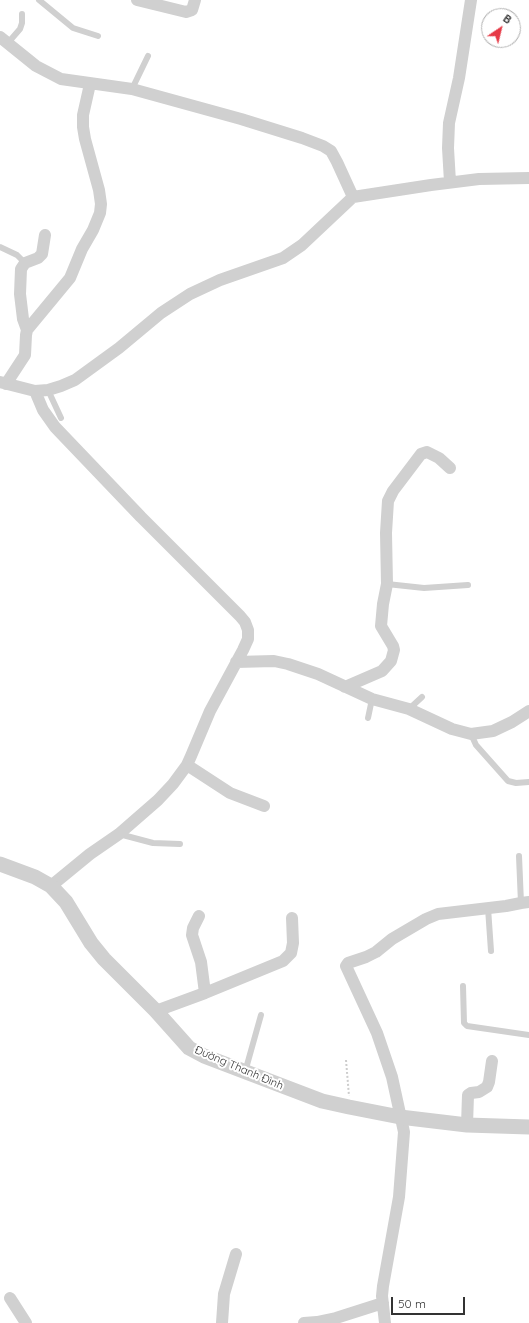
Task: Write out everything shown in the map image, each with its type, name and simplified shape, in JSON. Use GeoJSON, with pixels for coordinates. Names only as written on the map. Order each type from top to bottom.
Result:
{"type":"FeatureCollection","features":[{"type":"Feature","properties":{"kind":"street"},"geometry":{"type":"LineString","coordinates":[[137,0],[186,12],[192,10],[195,0]]}},
{"type":"Feature","properties":{"kind":"street"},"geometry":{"type":"LineString","coordinates":[[450,182],[448,148],[449,123],[463,56],[471,0]]}},
{"type":"Feature","properties":{"kind":"street"},"geometry":{"type":"LineString","coordinates":[[3,40],[36,66],[61,79],[132,89],[241,118],[323,146],[331,151],[338,162],[353,197]]}},
{"type":"Feature","properties":{"kind":"street"},"geometry":{"type":"LineString","coordinates":[[27,330],[70,278],[82,249],[93,230],[100,213],[101,204],[99,190],[83,127],[83,114],[90,84]]}},
{"type":"Feature","properties":{"kind":"street"},"geometry":{"type":"LineString","coordinates":[[45,235],[42,254],[34,261],[25,263],[21,269],[20,294],[23,319],[27,330],[26,355],[3,383],[35,391],[48,390],[61,386],[87,372],[161,313],[190,294],[220,280],[284,258],[302,245],[353,197],[450,182],[480,179],[529,178]]}},
{"type":"Feature","properties":{"kind":"street"},"geometry":{"type":"LineString","coordinates":[[35,391],[43,410],[56,427],[141,517],[245,622],[248,630],[248,639],[210,712],[186,765],[173,784],[158,800],[119,834],[90,854],[51,886]]}},
{"type":"Feature","properties":{"kind":"street"},"geometry":{"type":"LineString","coordinates":[[345,687],[382,671],[391,661],[394,650],[381,626],[387,584],[386,533],[388,501],[390,496],[422,454],[427,452],[439,458],[450,468]]}},
{"type":"Feature","properties":{"kind":"street"},"geometry":{"type":"LineString","coordinates":[[236,662],[274,661],[288,664],[318,674],[372,699],[409,708],[452,729],[471,734],[492,730],[512,722],[529,711]]}},
{"type":"Feature","properties":{"kind":"street"},"geometry":{"type":"LineString","coordinates":[[186,765],[230,793],[264,806]]}},
{"type":"Feature","properties":{"kind":"street","name":"Đường Thanh Đình"},"geometry":{"type":"LineString","coordinates":[[0,864],[35,876],[51,886],[66,902],[95,949],[156,1011],[189,1048],[204,1056],[322,1101],[349,1107],[400,1117],[467,1125],[529,1127]]}},
{"type":"Feature","properties":{"kind":"street"},"geometry":{"type":"LineString","coordinates":[[385,1323],[383,1286],[399,1197],[404,1132],[392,1077],[377,1033],[346,966],[348,963],[376,952],[392,939],[426,919],[438,914],[506,906],[525,902]]}},
{"type":"Feature","properties":{"kind":"street"},"geometry":{"type":"LineString","coordinates":[[199,916],[193,928],[192,935],[201,962],[205,994]]}},
{"type":"Feature","properties":{"kind":"street"},"geometry":{"type":"LineString","coordinates":[[156,1011],[205,994],[283,961],[291,953],[294,942],[292,918]]}},
{"type":"Feature","properties":{"kind":"street"},"geometry":{"type":"LineString","coordinates":[[467,1125],[468,1095],[479,1092],[487,1087],[492,1061]]}},
{"type":"Feature","properties":{"kind":"street"},"geometry":{"type":"LineString","coordinates":[[222,1323],[224,1294],[236,1254]]}},
{"type":"Feature","properties":{"kind":"street"},"geometry":{"type":"LineString","coordinates":[[10,1298],[26,1323]]}},
{"type":"Feature","properties":{"kind":"street"},"geometry":{"type":"LineString","coordinates":[[304,1323],[336,1318],[383,1304]]}},
{"type":"Feature","properties":{"kind":"lane"},"geometry":{"type":"LineString","coordinates":[[38,0],[73,28],[98,36]]}},
{"type":"Feature","properties":{"kind":"lane"},"geometry":{"type":"LineString","coordinates":[[3,40],[20,29],[22,24],[22,14]]}},
{"type":"Feature","properties":{"kind":"lane"},"geometry":{"type":"LineString","coordinates":[[132,89],[148,56]]}},
{"type":"Feature","properties":{"kind":"lane"},"geometry":{"type":"LineString","coordinates":[[0,247],[17,255],[25,263]]}},
{"type":"Feature","properties":{"kind":"lane"},"geometry":{"type":"LineString","coordinates":[[48,390],[61,418]]}},
{"type":"Feature","properties":{"kind":"lane"},"geometry":{"type":"LineString","coordinates":[[387,584],[424,588],[468,585]]}},
{"type":"Feature","properties":{"kind":"lane"},"geometry":{"type":"LineString","coordinates":[[409,708],[422,697]]}},
{"type":"Feature","properties":{"kind":"lane"},"geometry":{"type":"LineString","coordinates":[[368,718],[372,699]]}},
{"type":"Feature","properties":{"kind":"lane"},"geometry":{"type":"LineString","coordinates":[[471,734],[476,745],[508,780],[516,783],[529,782]]}},
{"type":"Feature","properties":{"kind":"lane"},"geometry":{"type":"LineString","coordinates":[[119,834],[153,844],[180,844]]}},
{"type":"Feature","properties":{"kind":"lane"},"geometry":{"type":"LineString","coordinates":[[520,856],[525,902]]}},
{"type":"Feature","properties":{"kind":"lane"},"geometry":{"type":"LineString","coordinates":[[488,908],[491,951]]}},
{"type":"Feature","properties":{"kind":"lane"},"geometry":{"type":"LineString","coordinates":[[463,986],[464,1023],[467,1026],[529,1035]]}},
{"type":"Feature","properties":{"kind":"lane"},"geometry":{"type":"LineString","coordinates":[[245,1072],[261,1015]]}},
{"type":"Feature","properties":{"kind":"path"},"geometry":{"type":"LineString","coordinates":[[346,1060],[349,1107]]}}]}
